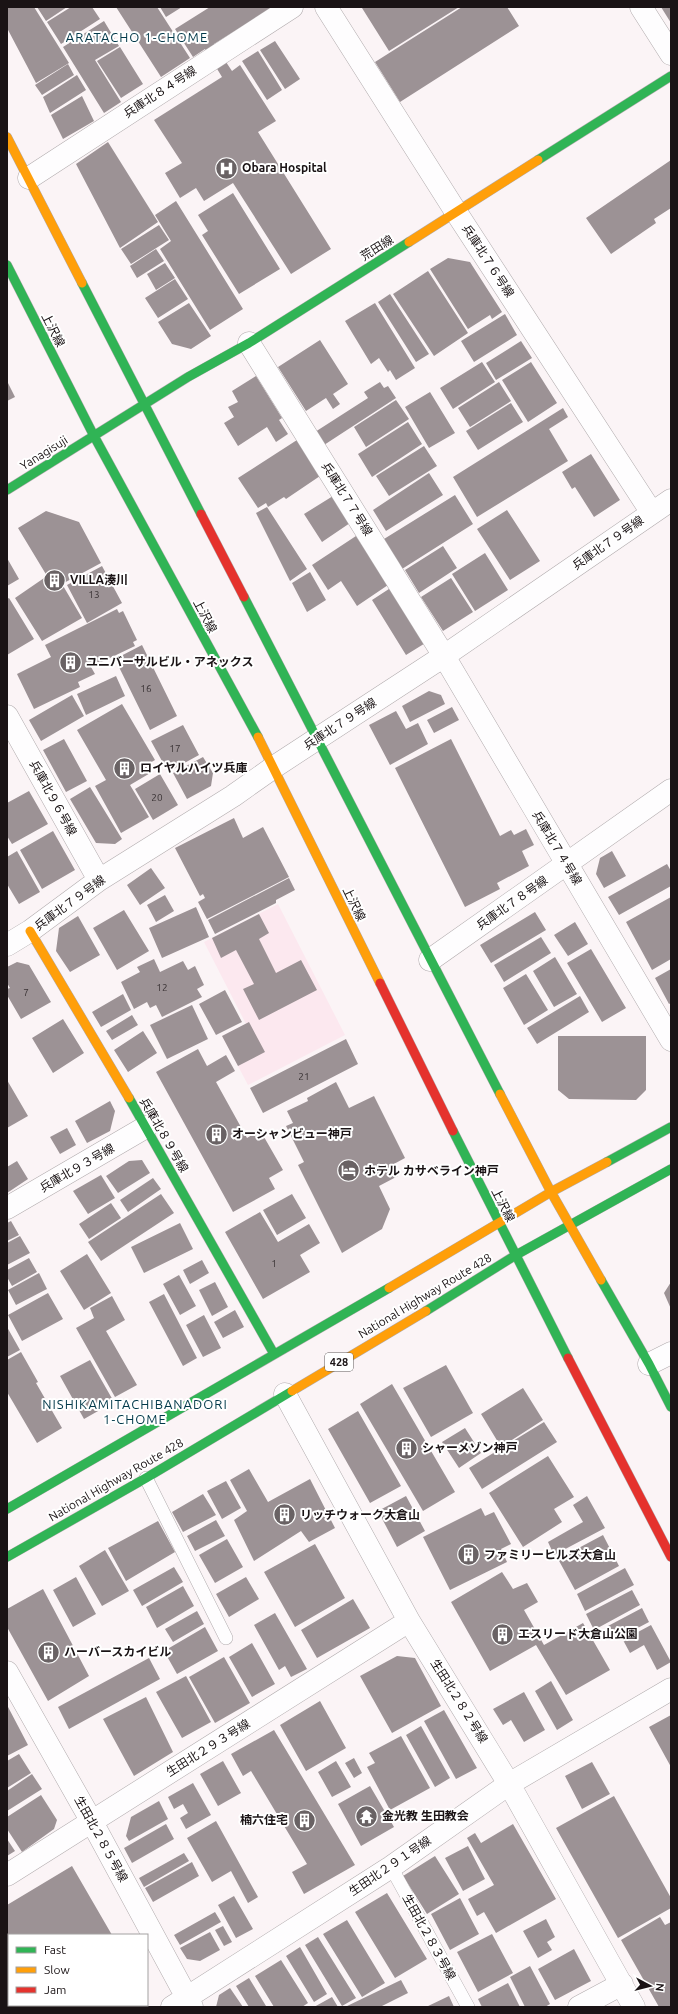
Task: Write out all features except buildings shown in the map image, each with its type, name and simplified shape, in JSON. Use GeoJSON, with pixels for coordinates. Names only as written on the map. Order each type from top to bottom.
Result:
{"type":"FeatureCollection","features":[{"type":"Feature","properties":{"kind":"main road","name":"荒田線"},"geometry":{"type":"LineString","coordinates":[[94,436],[144,404],[249,343],[671,76]]}},
{"type":"Feature","properties":{"kind":"main road"},"geometry":{"type":"LineString","coordinates":[[7,136],[318,739],[430,960],[551,1192],[649,1364],[671,1407]]}},
{"type":"Feature","properties":{"kind":"main road","name":"上沢線"},"geometry":{"type":"LineString","coordinates":[[7,266],[94,436],[274,767],[499,1224],[671,1557]]}},
{"type":"Feature","properties":{"kind":"main road","name":"Yanagisuji"},"geometry":{"type":"LineString","coordinates":[[7,490],[94,436]]}},
{"type":"Feature","properties":{"kind":"main road","name":"兵庫北８９号線"},"geometry":{"type":"LineString","coordinates":[[30,931],[146,1127],[274,1354]]}},
{"type":"Feature","properties":{"kind":"main road","name":"National Highway Route 428"},"geometry":{"type":"LineString","coordinates":[[7,1509],[499,1224],[551,1192],[671,1127]]}},
{"type":"Feature","properties":{"kind":"main road","name":"National Highway Route 428"},"geometry":{"type":"LineString","coordinates":[[7,1557],[146,1478],[464,1289],[516,1255],[671,1169]]}},
{"type":"Feature","properties":{"kind":"street","name":"兵庫北８４号線"},"geometry":{"type":"LineString","coordinates":[[29,178],[292,7]]}},
{"type":"Feature","properties":{"kind":"street","name":"兵庫北７６号線"},"geometry":{"type":"LineString","coordinates":[[326,7],[456,212],[652,513]]}},
{"type":"Feature","properties":{"kind":"street"},"geometry":{"type":"LineString","coordinates":[[641,7],[671,54]]}},
{"type":"Feature","properties":{"kind":"street","name":"兵庫北７７号線"},"geometry":{"type":"LineString","coordinates":[[249,343],[444,656]]}},
{"type":"Feature","properties":{"kind":"street","name":"兵庫北７９号線"},"geometry":{"type":"LineString","coordinates":[[7,945],[30,931],[99,880],[233,796],[274,767],[444,656],[671,500]]}},
{"type":"Feature","properties":{"kind":"street","name":"兵庫北７４号線"},"geometry":{"type":"LineString","coordinates":[[444,656],[671,1040]]}},
{"type":"Feature","properties":{"kind":"street","name":"兵庫北９６号線"},"geometry":{"type":"LineString","coordinates":[[7,716],[99,880]]}},
{"type":"Feature","properties":{"kind":"street","name":"兵庫北７８号線"},"geometry":{"type":"LineString","coordinates":[[430,960],[567,865],[671,790]]}},
{"type":"Feature","properties":{"kind":"street","name":"兵庫北９３号線"},"geometry":{"type":"LineString","coordinates":[[7,1208],[146,1127]]}},
{"type":"Feature","properties":{"kind":"street"},"geometry":{"type":"LineString","coordinates":[[649,1364],[671,1353]]}},
{"type":"Feature","properties":{"kind":"street","name":"生田北２８２号線"},"geometry":{"type":"LineString","coordinates":[[285,1394],[409,1621],[509,1784],[634,2007]]}},
{"type":"Feature","properties":{"kind":"street","name":"生田北２９３号線"},"geometry":{"type":"LineString","coordinates":[[7,1875],[409,1621]]}},
{"type":"Feature","properties":{"kind":"street","name":"生田北２８５号線"},"geometry":{"type":"LineString","coordinates":[[7,1672],[92,1822],[183,2004]]}},
{"type":"Feature","properties":{"kind":"street","name":"生田北２９１号線"},"geometry":{"type":"LineString","coordinates":[[183,2004],[391,1867],[509,1784],[671,1690]]}},
{"type":"Feature","properties":{"kind":"street"},"geometry":{"type":"LineString","coordinates":[[579,2007],[622,1984]]}},
{"type":"Feature","properties":{"kind":"lane"},"geometry":{"type":"LineString","coordinates":[[146,1478],[226,1638]]}},
{"type":"Feature","properties":{"kind":"lane","name":"生田北２８３号線"},"geometry":{"type":"LineString","coordinates":[[391,1867],[468,2007]]}},
{"type":"Feature","properties":{"kind":"shaded area"},"geometry":{"type":"Polygon","coordinates":[[[278,904],[345,1035],[248,1085],[222,1036],[246,1024],[204,942],[278,904]]]}},
{"type":"Feature","properties":{"kind":"traffic: fast"},"geometry":{"type":"LineString","coordinates":[[538,160],[671,76]]}},
{"type":"Feature","properties":{"kind":"traffic: fast"},"geometry":{"type":"LineString","coordinates":[[7,490],[188,377],[249,343],[409,242]]}},
{"type":"Feature","properties":{"kind":"traffic: fast"},"geometry":{"type":"LineString","coordinates":[[7,265],[94,436],[258,737]]}},
{"type":"Feature","properties":{"kind":"traffic: fast"},"geometry":{"type":"LineString","coordinates":[[82,283],[201,514]]}},
{"type":"Feature","properties":{"kind":"traffic: fast"},"geometry":{"type":"LineString","coordinates":[[244,597],[500,1094]]}},
{"type":"Feature","properties":{"kind":"traffic: fast"},"geometry":{"type":"LineString","coordinates":[[129,1098],[274,1354]]}},
{"type":"Feature","properties":{"kind":"traffic: fast"},"geometry":{"type":"LineString","coordinates":[[607,1162],[671,1127]]}},
{"type":"Feature","properties":{"kind":"traffic: fast"},"geometry":{"type":"LineString","coordinates":[[453,1131],[568,1358]]}},
{"type":"Feature","properties":{"kind":"traffic: fast"},"geometry":{"type":"LineString","coordinates":[[426,1311],[516,1255],[671,1169]]}},
{"type":"Feature","properties":{"kind":"traffic: fast"},"geometry":{"type":"LineString","coordinates":[[601,1280],[649,1364],[671,1407]]}},
{"type":"Feature","properties":{"kind":"traffic: fast"},"geometry":{"type":"LineString","coordinates":[[7,1509],[389,1288]]}},
{"type":"Feature","properties":{"kind":"traffic: fast"},"geometry":{"type":"LineString","coordinates":[[7,1557],[146,1478],[292,1391]]}},
{"type":"Feature","properties":{"kind":"traffic: slow"},"geometry":{"type":"LineString","coordinates":[[7,137],[82,283]]}},
{"type":"Feature","properties":{"kind":"traffic: slow"},"geometry":{"type":"LineString","coordinates":[[409,242],[538,160]]}},
{"type":"Feature","properties":{"kind":"traffic: slow"},"geometry":{"type":"LineString","coordinates":[[258,737],[380,983]]}},
{"type":"Feature","properties":{"kind":"traffic: slow"},"geometry":{"type":"LineString","coordinates":[[30,931],[129,1098]]}},
{"type":"Feature","properties":{"kind":"traffic: slow"},"geometry":{"type":"LineString","coordinates":[[500,1094],[551,1192],[601,1280]]}},
{"type":"Feature","properties":{"kind":"traffic: slow"},"geometry":{"type":"LineString","coordinates":[[389,1288],[551,1192],[607,1162]]}},
{"type":"Feature","properties":{"kind":"traffic: slow"},"geometry":{"type":"LineString","coordinates":[[292,1391],[426,1311]]}},
{"type":"Feature","properties":{"kind":"traffic: jam"},"geometry":{"type":"LineString","coordinates":[[201,514],[244,597]]}},
{"type":"Feature","properties":{"kind":"traffic: jam"},"geometry":{"type":"LineString","coordinates":[[380,983],[453,1131]]}},
{"type":"Feature","properties":{"kind":"traffic: jam"},"geometry":{"type":"LineString","coordinates":[[568,1358],[671,1557]]}},
{"type":"Feature","properties":{"kind":"place","name":"Obara Hospital"},"geometry":{"type":"Point","coordinates":[227,168]}},
{"type":"Feature","properties":{"kind":"place","name":"VILLA湊川"},"geometry":{"type":"Point","coordinates":[55,580]}},
{"type":"Feature","properties":{"kind":"place","name":"ユニバーサルビル・アネックス"},"geometry":{"type":"Point","coordinates":[71,662]}},
{"type":"Feature","properties":{"kind":"place","name":"ロイヤルハイツ兵庫"},"geometry":{"type":"Point","coordinates":[124,768]}},
{"type":"Feature","properties":{"kind":"place","name":"オーシャンビュー神戸"},"geometry":{"type":"Point","coordinates":[217,1134]}},
{"type":"Feature","properties":{"kind":"place","name":"ホテル カサベライン神戸"},"geometry":{"type":"Point","coordinates":[348,1171]}},
{"type":"Feature","properties":{"kind":"place","name":"シャーメゾン神戸"},"geometry":{"type":"Point","coordinates":[407,1448]}},
{"type":"Feature","properties":{"kind":"place","name":"リッチウォーク大倉山"},"geometry":{"type":"Point","coordinates":[284,1515]}},
{"type":"Feature","properties":{"kind":"place","name":"ファミリーヒルズ大倉山"},"geometry":{"type":"Point","coordinates":[468,1555]}},
{"type":"Feature","properties":{"kind":"place","name":"エスリード大倉山公園"},"geometry":{"type":"Point","coordinates":[503,1634]}},
{"type":"Feature","properties":{"kind":"place","name":"ハーバースカイビル"},"geometry":{"type":"Point","coordinates":[48,1652]}},
{"type":"Feature","properties":{"kind":"place","name":"金光教 生田教会"},"geometry":{"type":"Point","coordinates":[366,1816]}},
{"type":"Feature","properties":{"kind":"place","name":"楠六住宅"},"geometry":{"type":"Point","coordinates":[304,1820]}},
{"type":"Feature","properties":{"kind":"district","name":"ARATACHO 1-CHOME"},"geometry":{"type":"Point","coordinates":[137,37]}},
{"type":"Feature","properties":{"kind":"district","name":"NISHIKAMITACHIBANADORI 1-CHOME"},"geometry":{"type":"Point","coordinates":[135,1412]}}]}
